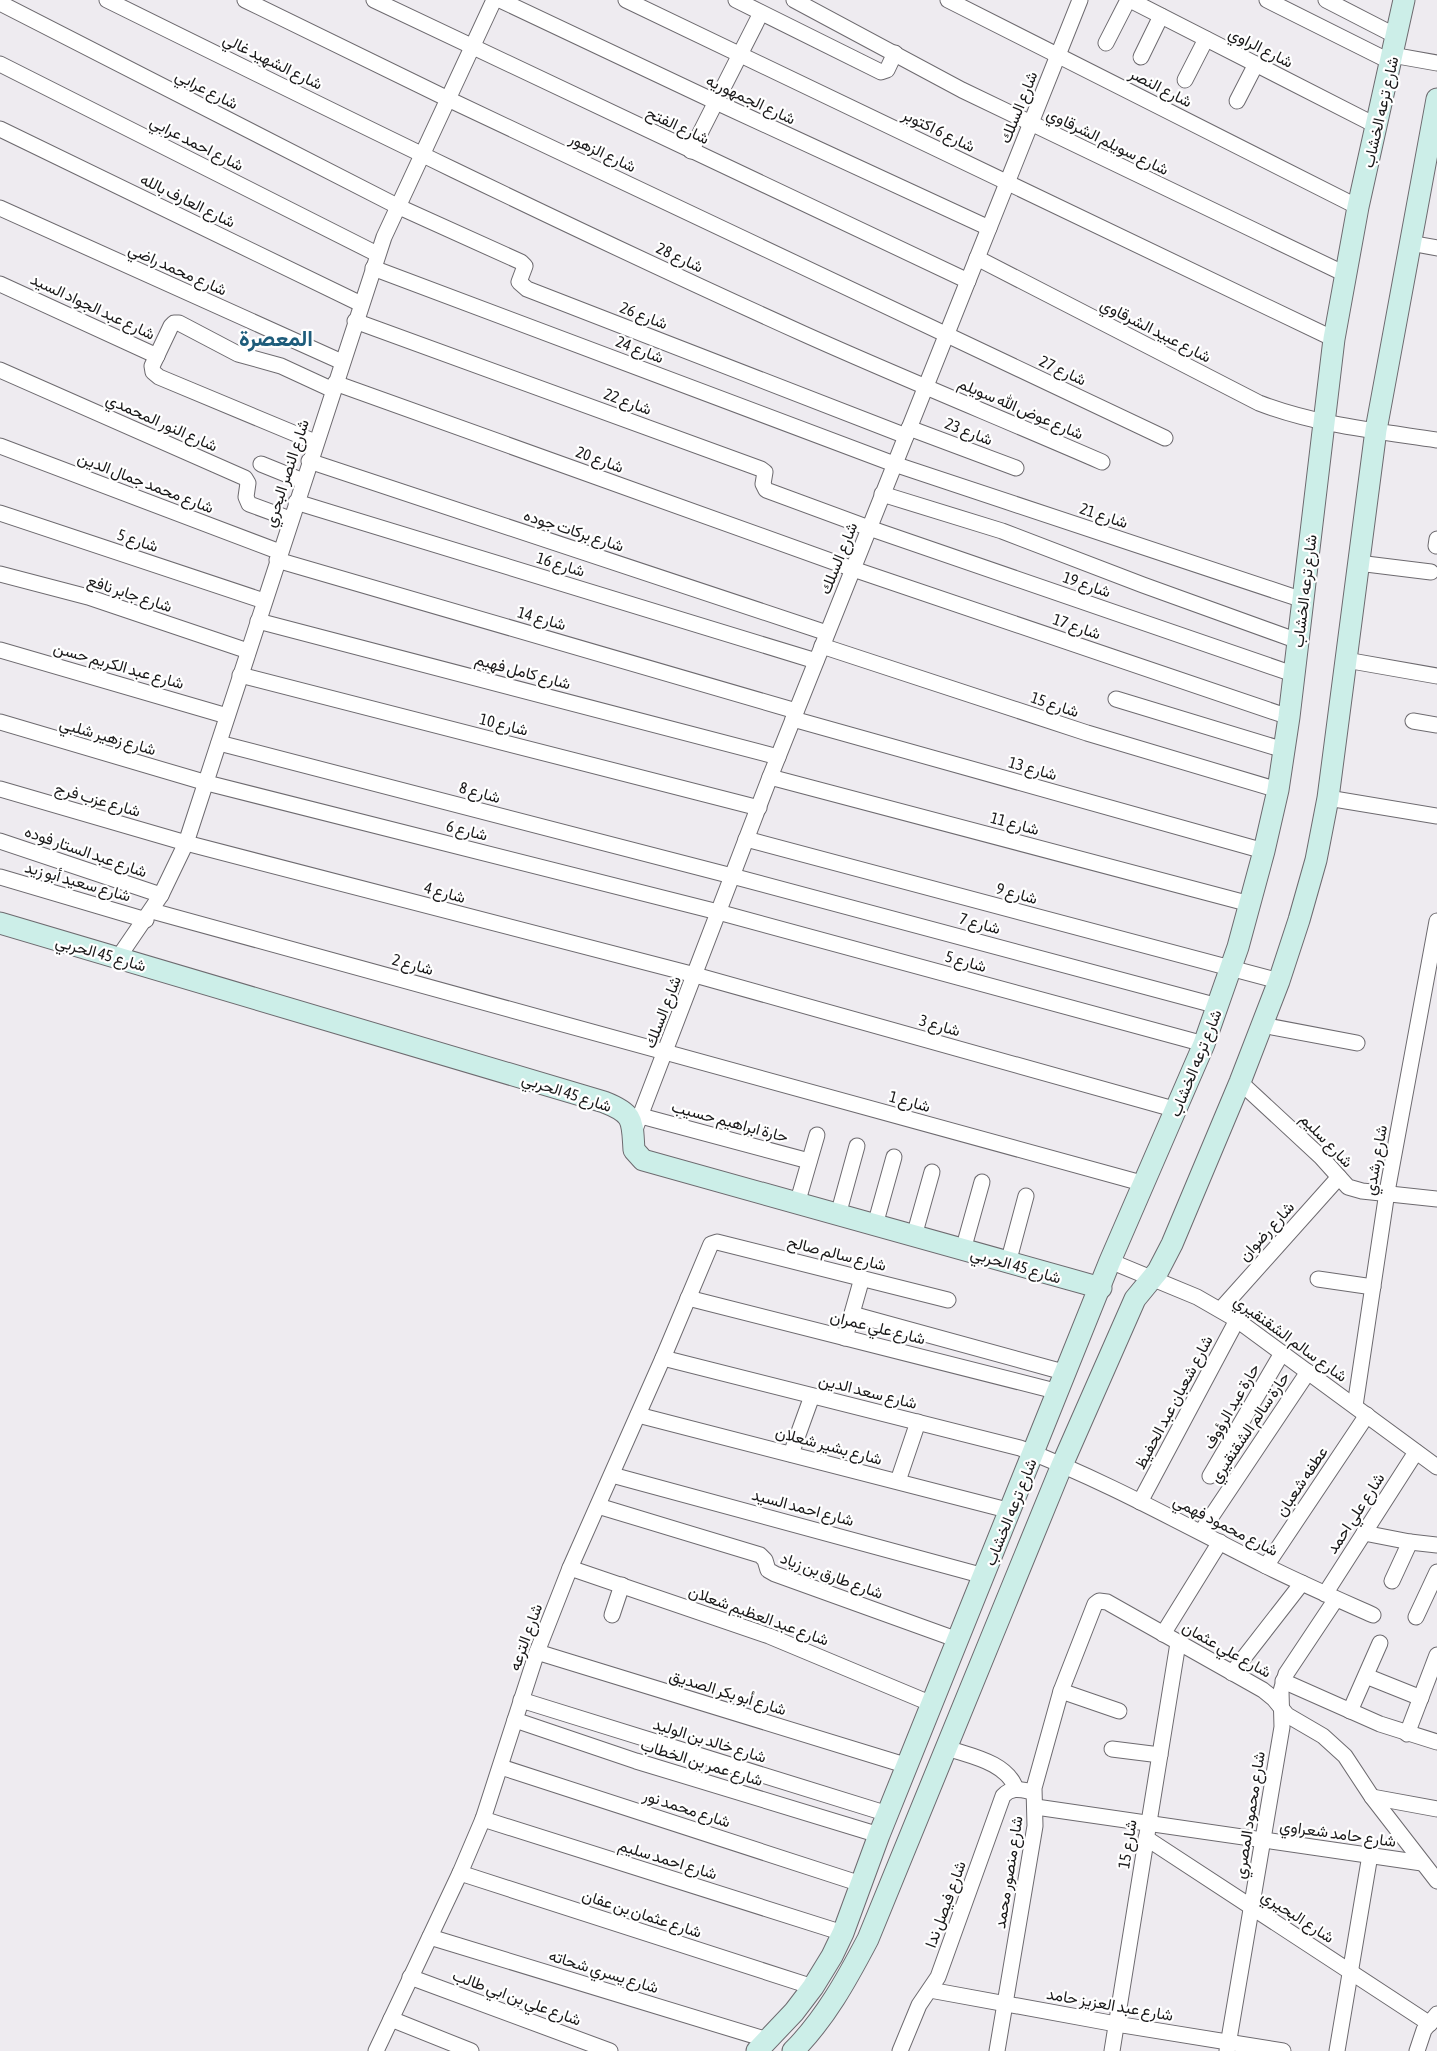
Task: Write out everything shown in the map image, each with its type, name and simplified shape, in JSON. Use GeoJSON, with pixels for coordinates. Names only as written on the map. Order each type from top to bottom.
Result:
{"type":"FeatureCollection","features":[{"type":"Feature","properties":{"kind":"street","name":"شارع الشهيد غالي"},"geometry":{"type":"LineString","coordinates":[[107,0],[422,155]]}},
{"type":"Feature","properties":{"kind":"street","name":"شارع الزهور"},"geometry":{"type":"LineString","coordinates":[[245,0],[946,335]]}},
{"type":"Feature","properties":{"kind":"street","name":"شارع الفتح"},"geometry":{"type":"LineString","coordinates":[[374,0],[968,281]]}},
{"type":"Feature","properties":{"kind":"street","name":"شارع النصر البحري"},"geometry":{"type":"LineString","coordinates":[[118,958],[161,895],[186,843],[375,261],[397,206],[494,0]]}},
{"type":"Feature","properties":{"kind":"street","name":"شارع الجمهوريه"},"geometry":{"type":"LineString","coordinates":[[500,0],[989,228]]}},
{"type":"Feature","properties":{"kind":"street","name":"شارع 6 اكتوبر"},"geometry":{"type":"LineString","coordinates":[[626,0],[1334,339]]}},
{"type":"Feature","properties":{"kind":"street"},"geometry":{"type":"LineString","coordinates":[[736,0],[881,72],[887,70],[895,53]]}},
{"type":"Feature","properties":{"kind":"street","name":"شارع سويلم الشرقاوي"},"geometry":{"type":"LineString","coordinates":[[794,0],[962,90],[1345,274]]}},
{"type":"Feature","properties":{"kind":"street","name":"شارع النصر"},"geometry":{"type":"LineString","coordinates":[[948,0],[1358,207]]}},
{"type":"Feature","properties":{"kind":"street","name":"شارع السلك"},"geometry":{"type":"LineString","coordinates":[[637,1124],[770,777],[1080,0]]}},
{"type":"Feature","properties":{"kind":"street"},"geometry":{"type":"LineString","coordinates":[[1106,43],[1129,0]]}},
{"type":"Feature","properties":{"kind":"street","name":"شارع الراوي"},"geometry":{"type":"LineString","coordinates":[[1129,0],[1377,126]]}},
{"type":"Feature","properties":{"kind":"street"},"geometry":{"type":"LineString","coordinates":[[1267,0],[1393,51],[1437,63]]}},
{"type":"Feature","properties":{"kind":"street"},"geometry":{"type":"LineString","coordinates":[[1326,0],[1393,51]]}},
{"type":"Feature","properties":{"kind":"street","name":"شارع ترعه الخشاب"},"geometry":{"type":"LineString","coordinates":[[762,2045],[813,1987],[843,1933],[879,1835],[1110,1261],[1177,1110],[1231,969],[1264,851],[1278,790],[1289,717],[1334,339],[1358,207],[1404,0]]}},
{"type":"Feature","properties":{"kind":"street","name":"شارع عرابي"},"geometry":{"type":"LineString","coordinates":[[0,3],[397,206]]}},
{"type":"Feature","properties":{"kind":"street"},"geometry":{"type":"LineString","coordinates":[[691,151],[761,12]]}},
{"type":"Feature","properties":{"kind":"street"},"geometry":{"type":"LineString","coordinates":[[1141,57],[1161,16]]}},
{"type":"Feature","properties":{"kind":"street"},"geometry":{"type":"LineString","coordinates":[[1185,80],[1206,39]]}},
{"type":"Feature","properties":{"kind":"street","name":"شارع احمد عرابي"},"geometry":{"type":"LineString","coordinates":[[0,64],[375,261]]}},
{"type":"Feature","properties":{"kind":"street"},"geometry":{"type":"LineString","coordinates":[[1237,101],[1256,64]]}},
{"type":"Feature","properties":{"kind":"street","name":"شارع ترعه الخشاب"},"geometry":{"type":"LineString","coordinates":[[793,2051],[826,2012],[849,1977],[868,1939],[1062,1465],[1135,1299],[1153,1277],[1172,1244],[1240,1082],[1279,981],[1316,860],[1328,798],[1376,430],[1437,99]]}},
{"type":"Feature","properties":{"kind":"street","name":"شارع العارف بالله"},"geometry":{"type":"LineString","coordinates":[[0,129],[361,304]]}},
{"type":"Feature","properties":{"kind":"street","name":"شارع 28"},"geometry":{"type":"LineString","coordinates":[[422,155],[795,330],[926,386]]}},
{"type":"Feature","properties":{"kind":"street","name":"شارع 26"},"geometry":{"type":"LineString","coordinates":[[397,206],[521,262],[525,266],[519,282],[527,289],[907,432]]}},
{"type":"Feature","properties":{"kind":"street","name":"شارع محمد راضي"},"geometry":{"type":"LineString","coordinates":[[0,208],[342,362]]}},
{"type":"Feature","properties":{"kind":"street"},"geometry":{"type":"LineString","coordinates":[[1410,243],[1437,248]]}},
{"type":"Feature","properties":{"kind":"street","name":"شارع عبيد الشرقاوي"},"geometry":{"type":"LineString","coordinates":[[977,258],[1249,398],[1280,411],[1324,422],[1437,440]]}},
{"type":"Feature","properties":{"kind":"street","name":"شارع 24"},"geometry":{"type":"LineString","coordinates":[[375,261],[894,464]]}},
{"type":"Feature","properties":{"kind":"street","name":"شارع عبد الجواد السيد"},"geometry":{"type":"LineString","coordinates":[[0,284],[157,356],[152,369],[156,376],[315,442]]}},
{"type":"Feature","properties":{"kind":"street","name":"شارع 22"},"geometry":{"type":"LineString","coordinates":[[356,321],[763,469],[765,474],[763,484],[766,490],[869,528]]}},
{"type":"Feature","properties":{"kind":"street","name":"شارع 20"},"geometry":{"type":"LineString","coordinates":[[157,356],[172,324],[179,323],[238,354],[280,366],[853,569]]}},
{"type":"Feature","properties":{"kind":"street","name":"شارع 27"},"geometry":{"type":"LineString","coordinates":[[946,335],[1165,438]]}},
{"type":"Feature","properties":{"kind":"street","name":"شارع النور المحمدي"},"geometry":{"type":"LineString","coordinates":[[0,369],[245,478],[248,483],[246,497],[249,504],[290,519]]}},
{"type":"Feature","properties":{"kind":"street","name":"شارع عوض الله سويلم"},"geometry":{"type":"LineString","coordinates":[[926,386],[1102,462]]}},
{"type":"Feature","properties":{"kind":"street","name":"شارع 23"},"geometry":{"type":"LineString","coordinates":[[907,432],[1016,468]]}},
{"type":"Feature","properties":{"kind":"street","name":"شارع محمد جمال الدين"},"geometry":{"type":"LineString","coordinates":[[0,446],[278,556]]}},
{"type":"Feature","properties":{"kind":"street","name":"شارع بركات جوده"},"geometry":{"type":"LineString","coordinates":[[309,461],[825,640]]}},
{"type":"Feature","properties":{"kind":"street"},"geometry":{"type":"LineString","coordinates":[[261,464],[303,481]]}},
{"type":"Feature","properties":{"kind":"street","name":"شارع 21"},"geometry":{"type":"LineString","coordinates":[[894,464],[1303,600]]}},
{"type":"Feature","properties":{"kind":"street"},"geometry":{"type":"LineString","coordinates":[[882,494],[1002,531],[1122,578],[1298,641]]}},
{"type":"Feature","properties":{"kind":"street","name":"شارع 16"},"geometry":{"type":"LineString","coordinates":[[296,502],[816,661]]}},
{"type":"Feature","properties":{"kind":"street","name":"شارع 5"},"geometry":{"type":"LineString","coordinates":[[0,513],[264,601]]}},
{"type":"Feature","properties":{"kind":"street","name":"شارع 19"},"geometry":{"type":"LineString","coordinates":[[869,528],[1293,674]]}},
{"type":"Feature","properties":{"kind":"street","name":"شارع 14"},"geometry":{"type":"LineString","coordinates":[[278,556],[795,715]]}},
{"type":"Feature","properties":{"kind":"street"},"geometry":{"type":"LineString","coordinates":[[1358,563],[1431,572]]}},
{"type":"Feature","properties":{"kind":"street","name":"شارع 17"},"geometry":{"type":"LineString","coordinates":[[853,569],[1289,717]]}},
{"type":"Feature","properties":{"kind":"street","name":"شارع جابر نافع"},"geometry":{"type":"LineString","coordinates":[[0,574],[88,597],[248,651]]}},
{"type":"Feature","properties":{"kind":"street","name":"شارع كامل فهيم"},"geometry":{"type":"LineString","coordinates":[[258,621],[778,757]]}},
{"type":"Feature","properties":{"kind":"street","name":"شارع 15"},"geometry":{"type":"LineString","coordinates":[[825,640],[1117,742],[1278,790]]}},
{"type":"Feature","properties":{"kind":"street","name":"شارع عبد الكريم حسن"},"geometry":{"type":"LineString","coordinates":[[0,650],[228,716]]}},
{"type":"Feature","properties":{"kind":"street"},"geometry":{"type":"LineString","coordinates":[[1346,660],[1437,676]]}},
{"type":"Feature","properties":{"kind":"street","name":"شارع 10"},"geometry":{"type":"LineString","coordinates":[[240,675],[759,808]]}},
{"type":"Feature","properties":{"kind":"street"},"geometry":{"type":"LineString","coordinates":[[1116,699],[1284,750]]}},
{"type":"Feature","properties":{"kind":"street","name":"شارع 13"},"geometry":{"type":"LineString","coordinates":[[795,715],[1264,851]]}},
{"type":"Feature","properties":{"kind":"street"},"geometry":{"type":"LineString","coordinates":[[1413,721],[1437,725]]}},
{"type":"Feature","properties":{"kind":"street","name":"شارع زهير شلبي"},"geometry":{"type":"LineString","coordinates":[[0,722],[207,783]]}},
{"type":"Feature","properties":{"kind":"street","name":"شارع 8"},"geometry":{"type":"LineString","coordinates":[[219,743],[732,876]]}},
{"type":"Feature","properties":{"kind":"street","name":"شارع 11"},"geometry":{"type":"LineString","coordinates":[[770,777],[1250,904]]}},
{"type":"Feature","properties":{"kind":"street","name":"شارع 6"},"geometry":{"type":"LineString","coordinates":[[207,783],[718,912]]}},
{"type":"Feature","properties":{"kind":"street","name":"شارع عزب فرج"},"geometry":{"type":"LineString","coordinates":[[0,789],[186,843]]}},
{"type":"Feature","properties":{"kind":"street"},"geometry":{"type":"LineString","coordinates":[[1328,798],[1437,816]]}},
{"type":"Feature","properties":{"kind":"street","name":"شارع 9"},"geometry":{"type":"LineString","coordinates":[[746,839],[1279,981]]}},
{"type":"Feature","properties":{"kind":"street","name":"شارع عبد الستار فوده"},"geometry":{"type":"LineString","coordinates":[[0,841],[161,895]]}},
{"type":"Feature","properties":{"kind":"street","name":"شارع 4"},"geometry":{"type":"LineString","coordinates":[[186,843],[694,975]]}},
{"type":"Feature","properties":{"kind":"street","name":"شارع 7"},"geometry":{"type":"LineString","coordinates":[[732,876],[1218,1006]]}},
{"type":"Feature","properties":{"kind":"street","name":"شارع سعيد أبو زيد"},"geometry":{"type":"LineString","coordinates":[[0,878],[149,915]]}},
{"type":"Feature","properties":{"kind":"street","name":"شارع 5"},"geometry":{"type":"LineString","coordinates":[[718,912],[1204,1044]]}},
{"type":"Feature","properties":{"kind":"street","name":"شارع 2"},"geometry":{"type":"LineString","coordinates":[[149,915],[666,1052]]}},
{"type":"Feature","properties":{"kind":"street","name":"شارع رشدي"},"geometry":{"type":"LineString","coordinates":[[1361,1411],[1373,1287],[1387,1192],[1434,954],[1437,921]]}},
{"type":"Feature","properties":{"kind":"street","name":"شارع 45 الحربي"},"geometry":{"type":"LineString","coordinates":[[0,923],[604,1102],[625,1113],[632,1122],[637,1124],[634,1150],[642,1160],[1101,1288]]}},
{"type":"Feature","properties":{"kind":"street","name":"شارع 3"},"geometry":{"type":"LineString","coordinates":[[694,975],[1177,1110]]}},
{"type":"Feature","properties":{"kind":"street"},"geometry":{"type":"LineString","coordinates":[[1262,1026],[1357,1043]]}},
{"type":"Feature","properties":{"kind":"street","name":"شارع 1"},"geometry":{"type":"LineString","coordinates":[[666,1052],[1145,1184]]}},
{"type":"Feature","properties":{"kind":"street","name":"شارع سليم"},"geometry":{"type":"LineString","coordinates":[[1240,1082],[1321,1157],[1348,1187],[1355,1190],[1437,1199]]}},
{"type":"Feature","properties":{"kind":"street","name":"حارة ابراهيم حسيب"},"geometry":{"type":"LineString","coordinates":[[637,1124],[809,1161]]}},
{"type":"Feature","properties":{"kind":"street"},"geometry":{"type":"LineString","coordinates":[[797,1204],[817,1135]]}},
{"type":"Feature","properties":{"kind":"street"},"geometry":{"type":"LineString","coordinates":[[838,1215],[857,1146]]}},
{"type":"Feature","properties":{"kind":"street"},"geometry":{"type":"LineString","coordinates":[[875,1225],[894,1157]]}},
{"type":"Feature","properties":{"kind":"street"},"geometry":{"type":"LineString","coordinates":[[914,1236],[932,1172]]}},
{"type":"Feature","properties":{"kind":"street","name":"شارع رضوان"},"geometry":{"type":"LineString","coordinates":[[1221,1309],[1339,1177]]}},
{"type":"Feature","properties":{"kind":"street"},"geometry":{"type":"LineString","coordinates":[[963,1250],[982,1182]]}},
{"type":"Feature","properties":{"kind":"street"},"geometry":{"type":"LineString","coordinates":[[1008,1263],[1026,1196]]}},
{"type":"Feature","properties":{"kind":"street","name":"شارع سالم صالح"},"geometry":{"type":"LineString","coordinates":[[717,1242],[948,1300]]}},
{"type":"Feature","properties":{"kind":"street","name":"شارع الترعه"},"geometry":{"type":"LineString","coordinates":[[376,2051],[483,1819],[537,1652],[570,1568],[711,1244],[717,1242]]}},
{"type":"Feature","properties":{"kind":"street","name":"شارع سالم الشقنقيري"},"geometry":{"type":"LineString","coordinates":[[1110,1261],[1153,1277],[1221,1309],[1437,1467]]}},
{"type":"Feature","properties":{"kind":"street"},"geometry":{"type":"LineString","coordinates":[[845,1338],[862,1278]]}},
{"type":"Feature","properties":{"kind":"street"},"geometry":{"type":"LineString","coordinates":[[1318,1279],[1373,1287]]}},
{"type":"Feature","properties":{"kind":"street","name":"شارع علي عمران"},"geometry":{"type":"LineString","coordinates":[[688,1298],[845,1338],[1063,1382]]}},
{"type":"Feature","properties":{"kind":"street"},"geometry":{"type":"LineString","coordinates":[[852,1314],[1063,1382]]}},
{"type":"Feature","properties":{"kind":"street","name":"شارع شعبان عبد الحفيظ"},"geometry":{"type":"LineString","coordinates":[[1140,1502],[1237,1320]]}},
{"type":"Feature","properties":{"kind":"street","name":"حارة عبد الرؤوف"},"geometry":{"type":"LineString","coordinates":[[1210,1476],[1282,1353]]}},
{"type":"Feature","properties":{"kind":"street","name":"شارع سعد الدين"},"geometry":{"type":"LineString","coordinates":[[663,1358],[1020,1448],[1062,1465]]}},
{"type":"Feature","properties":{"kind":"street","name":"حارة سالم الشقنقيري"},"geometry":{"type":"LineString","coordinates":[[1201,1532],[1308,1372]]}},
{"type":"Feature","properties":{"kind":"street"},"geometry":{"type":"LineString","coordinates":[[791,1454],[812,1396]]}},
{"type":"Feature","properties":{"kind":"street","name":"عطفه شعبان"},"geometry":{"type":"LineString","coordinates":[[1266,1566],[1361,1411]]}},
{"type":"Feature","properties":{"kind":"street","name":"شارع بشير شعلان"},"geometry":{"type":"LineString","coordinates":[[638,1415],[1011,1511]]}},
{"type":"Feature","properties":{"kind":"street"},"geometry":{"type":"LineString","coordinates":[[897,1481],[918,1422]]}},
{"type":"Feature","properties":{"kind":"street","name":"شارع علي احمد"},"geometry":{"type":"LineString","coordinates":[[1331,1596],[1364,1533],[1416,1452]]}},
{"type":"Feature","properties":{"kind":"street","name":"شارع محمود فهمي"},"geometry":{"type":"LineString","coordinates":[[1062,1465],[1266,1566],[1373,1615]]}},
{"type":"Feature","properties":{"kind":"street","name":"شارع احمد السيد"},"geometry":{"type":"LineString","coordinates":[[612,1475],[984,1576]]}},
{"type":"Feature","properties":{"kind":"street","name":"شارع طارق بن زياد"},"geometry":{"type":"LineString","coordinates":[[598,1506],[760,1555],[765,1560],[768,1570],[774,1574],[958,1640]]}},
{"type":"Feature","properties":{"kind":"street"},"geometry":{"type":"LineString","coordinates":[[1364,1533],[1437,1545]]}},
{"type":"Feature","properties":{"kind":"street"},"geometry":{"type":"LineString","coordinates":[[1163,1634],[1220,1542]]}},
{"type":"Feature","properties":{"kind":"street"},"geometry":{"type":"LineString","coordinates":[[1392,1581],[1410,1542]]}},
{"type":"Feature","properties":{"kind":"street","name":"شارع عبد العظيم شعلان"},"geometry":{"type":"LineString","coordinates":[[570,1568],[769,1636],[932,1704]]}},
{"type":"Feature","properties":{"kind":"street"},"geometry":{"type":"LineString","coordinates":[[1416,1617],[1437,1572]]}},
{"type":"Feature","properties":{"kind":"street"},"geometry":{"type":"LineString","coordinates":[[1232,1673],[1302,1583]]}},
{"type":"Feature","properties":{"kind":"street"},"geometry":{"type":"LineString","coordinates":[[612,1615],[622,1585]]}},
{"type":"Feature","properties":{"kind":"street","name":"شارع محمود المصري"},"geometry":{"type":"LineString","coordinates":[[1228,2047],[1282,1728],[1283,1681],[1331,1596]]}},
{"type":"Feature","properties":{"kind":"street","name":"شارع علي عثمان"},"geometry":{"type":"LineString","coordinates":[[1099,1601],[1107,1602],[1267,1692],[1282,1711],[1335,1745],[1354,1767],[1372,1797],[1437,1881]]}},
{"type":"Feature","properties":{"kind":"street","name":"شارع منصور محمد"},"geometry":{"type":"LineString","coordinates":[[997,2051],[1035,1826],[1034,1800],[1061,1690],[1095,1604],[1099,1601]]}},
{"type":"Feature","properties":{"kind":"street","name":"شارع 15"},"geometry":{"type":"LineString","coordinates":[[1112,2051],[1178,1643]]}},
{"type":"Feature","properties":{"kind":"street"},"geometry":{"type":"LineString","coordinates":[[1350,1711],[1380,1643]]}},
{"type":"Feature","properties":{"kind":"street","name":"شارع أبو بكر الصديق"},"geometry":{"type":"LineString","coordinates":[[537,1652],[908,1766]]}},
{"type":"Feature","properties":{"kind":"street"},"geometry":{"type":"LineString","coordinates":[[1407,1734],[1437,1654]]}},
{"type":"Feature","properties":{"kind":"street"},"geometry":{"type":"LineString","coordinates":[[1366,1676],[1421,1698]]}},
{"type":"Feature","properties":{"kind":"street"},"geometry":{"type":"LineString","coordinates":[[1283,1681],[1407,1734],[1437,1742]]}},
{"type":"Feature","properties":{"kind":"street"},"geometry":{"type":"LineString","coordinates":[[1061,1690],[1119,1711]]}},
{"type":"Feature","properties":{"kind":"street","name":"شارع خالد بن الوليد"},"geometry":{"type":"LineString","coordinates":[[521,1700],[888,1814]]}},
{"type":"Feature","properties":{"kind":"street","name":"شارع عمر بن الخطاب"},"geometry":{"type":"LineString","coordinates":[[515,1720],[636,1761],[879,1835]]}},
{"type":"Feature","properties":{"kind":"street"},"geometry":{"type":"LineString","coordinates":[[946,1748],[999,1767],[1010,1776],[1016,1789],[1034,1800]]}},
{"type":"Feature","properties":{"kind":"street"},"geometry":{"type":"LineString","coordinates":[[1112,1749],[1160,1755]]}},
{"type":"Feature","properties":{"kind":"street","name":"شارع محمد نور"},"geometry":{"type":"LineString","coordinates":[[501,1767],[861,1884]]}},
{"type":"Feature","properties":{"kind":"street","name":"شارع فيصل ندا"},"geometry":{"type":"LineString","coordinates":[[900,2051],[919,2005],[938,1977],[1002,1799],[1006,1792],[1016,1789]]}},
{"type":"Feature","properties":{"kind":"street"},"geometry":{"type":"LineString","coordinates":[[1372,1797],[1437,1809]]}},
{"type":"Feature","properties":{"kind":"street","name":"شارع حامد شعراوي"},"geometry":{"type":"LineString","coordinates":[[1034,1800],[1148,1831],[1263,1840],[1422,1863]]}},
{"type":"Feature","properties":{"kind":"street","name":"شارع احمد سليم"},"geometry":{"type":"LineString","coordinates":[[483,1819],[843,1933]]}},
{"type":"Feature","properties":{"kind":"street","name":"شارع البحيري"},"geometry":{"type":"LineString","coordinates":[[1148,1831],[1252,1906],[1350,1971],[1434,2019]]}},
{"type":"Feature","properties":{"kind":"street"},"geometry":{"type":"LineString","coordinates":[[1336,2051],[1370,1856]]}},
{"type":"Feature","properties":{"kind":"street","name":"شارع عثمان بن عفان"},"geometry":{"type":"LineString","coordinates":[[460,1873],[813,1987]]}},
{"type":"Feature","properties":{"kind":"street","name":"شارع يسري شحاته"},"geometry":{"type":"LineString","coordinates":[[430,1937],[762,2045]]}},
{"type":"Feature","properties":{"kind":"street","name":"شارع علي بن ابي طالب"},"geometry":{"type":"LineString","coordinates":[[410,1977],[610,2051]]}},
{"type":"Feature","properties":{"kind":"street","name":"شارع عبد العزيز حامد"},"geometry":{"type":"LineString","coordinates":[[930,1990],[1228,2047],[1283,2051]]}},
{"type":"Feature","properties":{"kind":"street"},"geometry":{"type":"LineString","coordinates":[[391,2019],[471,2051]]}},
{"type":"Feature","properties":{"kind":"street"},"geometry":{"type":"LineString","coordinates":[[1417,2051],[1420,2038],[1434,2019]]}},
{"type":"Feature","properties":{"kind":"district","name":"المعصرة"},"geometry":{"type":"Point","coordinates":[276,338]}}]}
